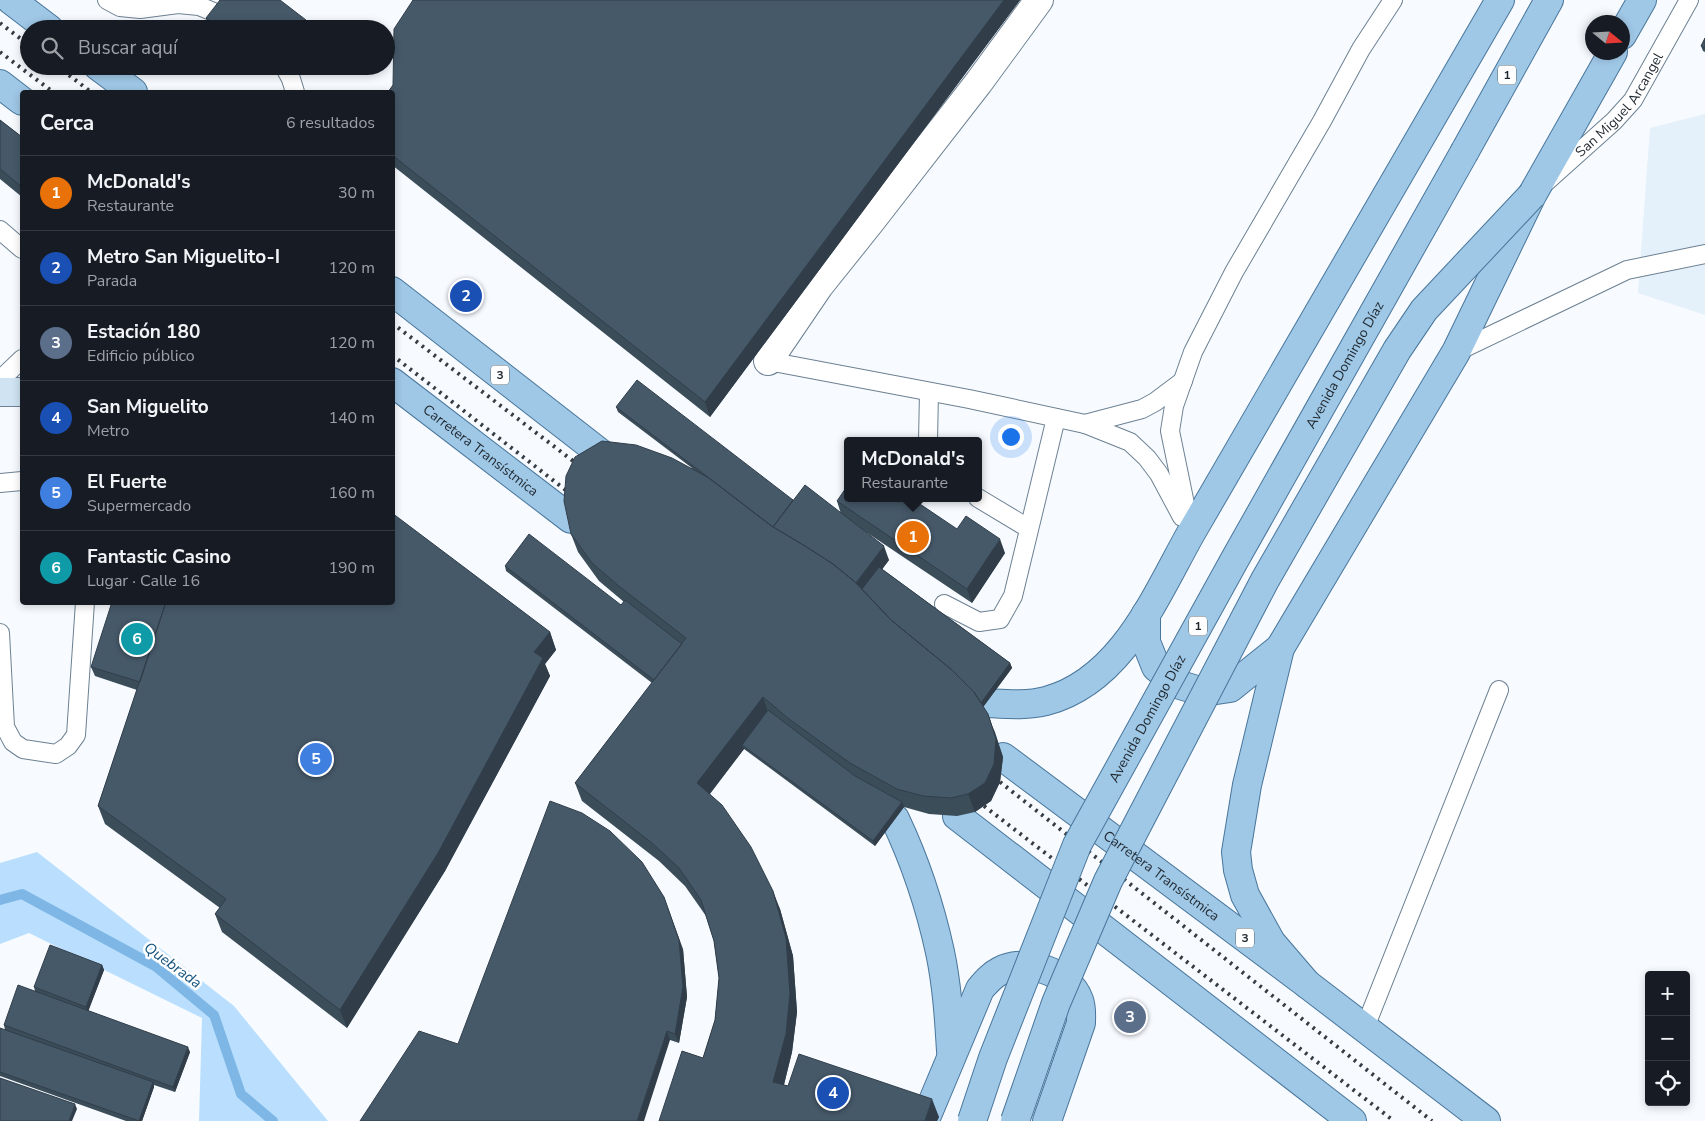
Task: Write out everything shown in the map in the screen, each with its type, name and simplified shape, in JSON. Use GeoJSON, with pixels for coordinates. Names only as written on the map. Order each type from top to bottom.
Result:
{"type":"FeatureCollection","features":[{"type":"Feature","properties":{"kind":"main road"},"geometry":{"type":"LineString","coordinates":[[11,0],[37,20]]}},
{"type":"Feature","properties":{"kind":"main road"},"geometry":{"type":"LineString","coordinates":[[986,703],[1014,705],[1038,702],[1062,695],[1077,688],[1103,670],[1116,656],[1146,614],[1500,0]]}},
{"type":"Feature","properties":{"kind":"main road","name":"Avenida Domingo Díaz"},"geometry":{"type":"LineString","coordinates":[[972,1121],[992,1058],[1077,845],[1235,559],[1549,0]]}},
{"type":"Feature","properties":{"kind":"main road"},"geometry":{"type":"LineString","coordinates":[[1630,21],[1642,0]]}},
{"type":"Feature","properties":{"kind":"main road"},"geometry":{"type":"LineString","coordinates":[[1307,984],[1271,942],[1245,895],[1238,870],[1236,852],[1247,784],[1280,648],[1456,352],[1532,195],[1608,60]]}},
{"type":"Feature","properties":{"kind":"main road"},"geometry":{"type":"LineString","coordinates":[[110,75],[130,90]]}},
{"type":"Feature","properties":{"kind":"main road"},"geometry":{"type":"LineString","coordinates":[[0,84],[20,99]]}},
{"type":"Feature","properties":{"kind":"main road"},"geometry":{"type":"LineString","coordinates":[[1015,1121],[1056,1003],[1108,881],[1265,580],[1396,350],[1424,310],[1532,195]]}},
{"type":"Feature","properties":{"kind":"main road","name":"3"},"geometry":{"type":"LineString","coordinates":[[395,293],[608,459]]}},
{"type":"Feature","properties":{"kind":"main road","name":"Carretera Transístmica"},"geometry":{"type":"LineString","coordinates":[[397,390],[571,519]]}},
{"type":"Feature","properties":{"kind":"main road"},"geometry":{"type":"LineString","coordinates":[[0,392],[20,392]]}},
{"type":"Feature","properties":{"kind":"main road"},"geometry":{"type":"LineString","coordinates":[[1146,614],[1146,642],[1156,667],[1177,684],[1203,692],[1230,688],[1280,648]]}},
{"type":"Feature","properties":{"kind":"main road","name":"Carretera Transístmica"},"geometry":{"type":"LineString","coordinates":[[1003,757],[1307,984],[1364,1030],[1486,1121]]}},
{"type":"Feature","properties":{"kind":"main road"},"geometry":{"type":"LineString","coordinates":[[958,816],[1352,1121]]}},
{"type":"Feature","properties":{"kind":"main road"},"geometry":{"type":"LineString","coordinates":[[895,818],[909,848],[926,899],[941,954],[948,999],[951,1055]]}},
{"type":"Feature","properties":{"kind":"main road"},"geometry":{"type":"LineString","coordinates":[[928,1113],[980,989],[1001,970],[1012,966],[1026,966],[1052,973],[1064,980],[1072,988],[1079,1000],[1081,1012],[1080,1023],[1047,1121]]}},
{"type":"Feature","properties":{"kind":"street"},"geometry":{"type":"LineString","coordinates":[[768,361],[819,286],[872,221],[979,82],[1039,0]]}},
{"type":"Feature","properties":{"kind":"lane"},"geometry":{"type":"LineString","coordinates":[[107,0],[120,7],[140,8],[178,4],[199,6],[216,13]]}},
{"type":"Feature","properties":{"kind":"lane"},"geometry":{"type":"LineString","coordinates":[[1191,533],[1170,431],[1174,406],[1193,352],[1234,272],[1322,122],[1361,49],[1393,0]]}},
{"type":"Feature","properties":{"kind":"lane","name":"San Miguel Arcangel"},"geometry":{"type":"LineString","coordinates":[[1532,195],[1614,121],[1633,100],[1689,0]]}},
{"type":"Feature","properties":{"kind":"lane"},"geometry":{"type":"LineString","coordinates":[[289,75],[294,90]]}},
{"type":"Feature","properties":{"kind":"lane"},"geometry":{"type":"LineString","coordinates":[[0,230],[20,247]]}},
{"type":"Feature","properties":{"kind":"lane"},"geometry":{"type":"LineString","coordinates":[[1456,352],[1627,270],[1705,254]]}},
{"type":"Feature","properties":{"kind":"lane"},"geometry":{"type":"LineString","coordinates":[[0,380],[20,361]]}},
{"type":"Feature","properties":{"kind":"lane"},"geometry":{"type":"LineString","coordinates":[[768,361],[969,399],[1085,424],[1130,442],[1147,458],[1159,474],[1191,533]]}},
{"type":"Feature","properties":{"kind":"lane"},"geometry":{"type":"LineString","coordinates":[[1085,424],[1142,409],[1155,402],[1183,381]]}},
{"type":"Feature","properties":{"kind":"lane"},"geometry":{"type":"LineString","coordinates":[[928,437],[929,392]]}},
{"type":"Feature","properties":{"kind":"lane"},"geometry":{"type":"LineString","coordinates":[[944,604],[979,622],[1000,619],[1013,596],[1056,418]]}},
{"type":"Feature","properties":{"kind":"lane"},"geometry":{"type":"LineString","coordinates":[[0,483],[20,481]]}},
{"type":"Feature","properties":{"kind":"lane"},"geometry":{"type":"LineString","coordinates":[[982,500],[1028,528]]}},
{"type":"Feature","properties":{"kind":"lane"},"geometry":{"type":"LineString","coordinates":[[0,633],[5,727],[13,742],[23,749],[56,754],[68,746],[76,735],[85,605]]}},
{"type":"Feature","properties":{"kind":"lane"},"geometry":{"type":"LineString","coordinates":[[1364,1030],[1499,690]]}},
{"type":"Feature","properties":{"kind":"shaded area"},"geometry":{"type":"Polygon","coordinates":[[[1705,114],[1705,315],[1638,293],[1650,128],[1705,114]]]}},
{"type":"Feature","properties":{"kind":"shaded area"},"geometry":{"type":"Polygon","coordinates":[[[37,852],[234,1006],[328,1121],[199,1121],[202,1018],[29,933],[0,944],[0,863],[37,852]]]}},
{"type":"Feature","properties":{"kind":"building"},"geometry":{"type":"Polygon","coordinates":[[[220,0],[280,0],[306,20],[209,20],[206,18],[220,0]]]}},
{"type":"Feature","properties":{"kind":"building"},"geometry":{"type":"Polygon","coordinates":[[[413,0],[1004,0],[705,402],[395,157],[395,90],[389,90],[393,85],[393,75],[395,75],[395,27],[413,0]]]}},
{"type":"Feature","properties":{"kind":"building"},"geometry":{"type":"Polygon","coordinates":[[[1705,38],[1705,48],[1701,46],[1705,38]]]}},
{"type":"Feature","properties":{"kind":"building"},"geometry":{"type":"Polygon","coordinates":[[[0,120],[20,135],[20,185],[0,169],[0,120]]]}},
{"type":"Feature","properties":{"kind":"building"},"geometry":{"type":"Polygon","coordinates":[[[637,380],[793,500],[773,527],[616,407],[637,380]]]}},
{"type":"Feature","properties":{"kind":"building"},"geometry":{"type":"Polygon","coordinates":[[[602,441],[636,445],[672,458],[709,478],[770,525],[833,564],[854,581],[891,620],[952,670],[974,692],[988,714],[996,739],[994,764],[985,783],[968,794],[951,798],[923,796],[897,789],[850,763],[789,719],[763,697],[697,783],[722,805],[751,847],[773,891],[786,938],[790,994],[786,1034],[773,1082],[788,1086],[799,1054],[932,1099],[925,1121],[659,1121],[682,1051],[703,1058],[715,1020],[719,978],[714,941],[701,900],[679,868],[652,843],[575,783],[686,638],[592,563],[571,534],[564,501],[566,476],[575,457],[602,441]]]}},
{"type":"Feature","properties":{"kind":"building"},"geometry":{"type":"Polygon","coordinates":[[[805,485],[884,546],[856,583],[833,564],[773,527],[805,485]]]}},
{"type":"Feature","properties":{"kind":"building"},"geometry":{"type":"Polygon","coordinates":[[[844,491],[844,502],[917,502],[957,529],[966,516],[1000,539],[967,589],[837,501],[844,491]]]}},
{"type":"Feature","properties":{"kind":"building"},"geometry":{"type":"Polygon","coordinates":[[[395,515],[550,632],[534,652],[543,658],[438,853],[340,1010],[215,914],[226,899],[98,806],[165,605],[395,605],[395,515]]]}},
{"type":"Feature","properties":{"kind":"building"},"geometry":{"type":"Polygon","coordinates":[[[529,534],[621,605],[625,600],[682,644],[654,680],[505,566],[529,534]]]}},
{"type":"Feature","properties":{"kind":"building"},"geometry":{"type":"Polygon","coordinates":[[[879,567],[1010,663],[981,703],[974,692],[952,670],[891,620],[862,589],[879,567]]]}},
{"type":"Feature","properties":{"kind":"building"},"geometry":{"type":"Polygon","coordinates":[[[111,605],[165,605],[140,682],[91,667],[111,605]]]}},
{"type":"Feature","properties":{"kind":"building"},"geometry":{"type":"Polygon","coordinates":[[[768,710],[855,776],[902,802],[873,841],[742,745],[768,710]]]}},
{"type":"Feature","properties":{"kind":"building"},"geometry":{"type":"Polygon","coordinates":[[[550,801],[582,813],[610,831],[642,862],[664,897],[679,940],[683,987],[675,1034],[667,1031],[637,1121],[360,1121],[419,1031],[458,1044],[550,801]]]}},
{"type":"Feature","properties":{"kind":"building"},"geometry":{"type":"Polygon","coordinates":[[[50,945],[102,965],[86,1007],[34,987],[50,945]]]}},
{"type":"Feature","properties":{"kind":"building"},"geometry":{"type":"Polygon","coordinates":[[[18,985],[188,1047],[173,1087],[4,1025],[18,985]]]}},
{"type":"Feature","properties":{"kind":"building"},"geometry":{"type":"Polygon","coordinates":[[[0,1028],[153,1082],[139,1121],[0,1072],[0,1028]]]}},
{"type":"Feature","properties":{"kind":"building"},"geometry":{"type":"Polygon","coordinates":[[[0,1078],[75,1104],[69,1121],[0,1121],[0,1078]]]}},
{"type":"Feature","properties":{"kind":"waterway","name":"Quebrada"},"geometry":{"type":"LineString","coordinates":[[0,900],[22,894],[155,966],[214,1015],[241,1094],[273,1121]]}},
{"type":"Feature","properties":{"kind":"railway"},"geometry":{"type":"LineString","coordinates":[[0,23],[20,38]]}},
{"type":"Feature","properties":{"kind":"railway"},"geometry":{"type":"LineString","coordinates":[[0,52],[20,67]]}},
{"type":"Feature","properties":{"kind":"railway"},"geometry":{"type":"LineString","coordinates":[[30,75],[50,90]]}},
{"type":"Feature","properties":{"kind":"railway"},"geometry":{"type":"LineString","coordinates":[[69,75],[88,90]]}},
{"type":"Feature","properties":{"kind":"railway"},"geometry":{"type":"LineString","coordinates":[[395,325],[585,470]]}},
{"type":"Feature","properties":{"kind":"railway"},"geometry":{"type":"LineString","coordinates":[[395,357],[572,495]]}},
{"type":"Feature","properties":{"kind":"railway"},"geometry":{"type":"LineString","coordinates":[[1000,782],[1432,1121]]}},
{"type":"Feature","properties":{"kind":"railway"},"geometry":{"type":"LineString","coordinates":[[984,806],[1394,1121]]}},
{"type":"Feature","properties":{"kind":"place","name":"Metro San Miguelito-I"},"geometry":{"type":"Point","coordinates":[466,296]}},
{"type":"Feature","properties":{"kind":"place","name":"McDonald's"},"geometry":{"type":"Point","coordinates":[913,537]}},
{"type":"Feature","properties":{"kind":"place","name":"Fantastic Casino"},"geometry":{"type":"Point","coordinates":[137,639]}},
{"type":"Feature","properties":{"kind":"place","name":"El Fuerte"},"geometry":{"type":"Point","coordinates":[316,759]}},
{"type":"Feature","properties":{"kind":"place","name":"Estación 180"},"geometry":{"type":"Point","coordinates":[1130,1017]}},
{"type":"Feature","properties":{"kind":"place","name":"San Miguelito"},"geometry":{"type":"Point","coordinates":[833,1093]}}]}
